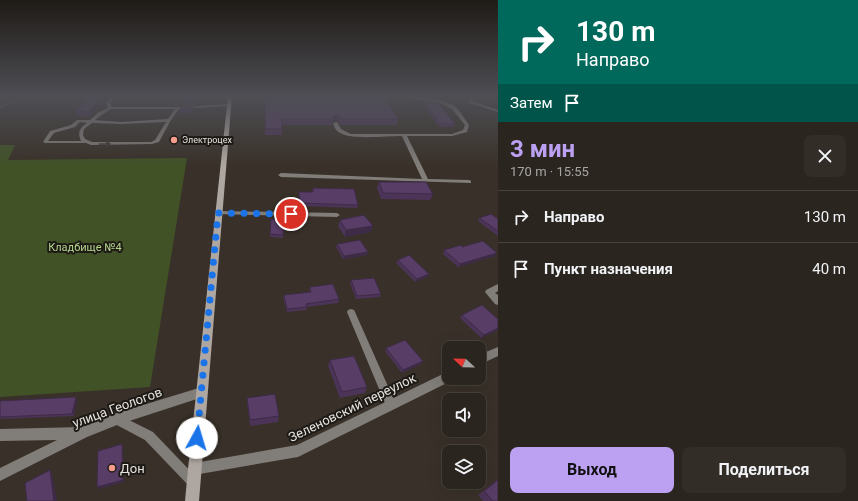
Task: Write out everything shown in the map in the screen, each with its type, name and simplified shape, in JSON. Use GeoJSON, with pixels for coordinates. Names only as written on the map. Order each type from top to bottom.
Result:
{"type":"FeatureCollection","features":[{"type":"Feature","properties":{"kind":"street"},"geometry":{"type":"LineString","coordinates":[[192,501],[227,119]]}},
{"type":"Feature","properties":{"kind":"street"},"geometry":{"type":"LineString","coordinates":[[498,287],[489,292],[498,301]]}},
{"type":"Feature","properties":{"kind":"street"},"geometry":{"type":"LineString","coordinates":[[486,357],[498,351]]}},
{"type":"Feature","properties":{"kind":"street","name":"Зеленовский переулок"},"geometry":{"type":"LineString","coordinates":[[194,469],[298,451],[442,380]]}},
{"type":"Feature","properties":{"kind":"street","name":"улица Геологов"},"geometry":{"type":"LineString","coordinates":[[0,475],[83,433],[117,419],[202,392]]}},
{"type":"Feature","properties":{"kind":"street"},"geometry":{"type":"LineString","coordinates":[[0,435],[83,433]]}},
{"type":"Feature","properties":{"kind":"lane"},"geometry":{"type":"LineString","coordinates":[[94,119],[82,129],[81,136],[83,140],[92,144],[152,143],[157,141],[169,120]]}},
{"type":"Feature","properties":{"kind":"lane"},"geometry":{"type":"LineString","coordinates":[[335,123],[341,133],[351,135],[452,135],[465,131],[467,125],[463,119]]}},
{"type":"Feature","properties":{"kind":"lane"},"geometry":{"type":"LineString","coordinates":[[88,142],[45,142],[52,132],[73,126],[79,121],[121,123],[169,120]]}},
{"type":"Feature","properties":{"kind":"lane"},"geometry":{"type":"LineString","coordinates":[[404,136],[426,180]]}},
{"type":"Feature","properties":{"kind":"lane"},"geometry":{"type":"LineString","coordinates":[[281,175],[469,182]]}},
{"type":"Feature","properties":{"kind":"lane"},"geometry":{"type":"LineString","coordinates":[[218,213],[337,214]]}},
{"type":"Feature","properties":{"kind":"lane"},"geometry":{"type":"LineString","coordinates":[[351,312],[391,405]]}},
{"type":"Feature","properties":{"kind":"lane"},"geometry":{"type":"LineString","coordinates":[[117,419],[149,436],[193,482]]}},
{"type":"Feature","properties":{"kind":"green space","name":"Кладбище №4"},"geometry":{"type":"Polygon","coordinates":[[[0,145],[15,145],[8,160],[187,158],[150,387],[0,397],[0,145]]]}},
{"type":"Feature","properties":{"kind":"building"},"geometry":{"type":"Polygon","coordinates":[[[265,119],[282,119],[282,129],[265,129],[265,119]]]}},
{"type":"Feature","properties":{"kind":"building"},"geometry":{"type":"Polygon","coordinates":[[[437,119],[451,119],[455,124],[440,124],[437,119]]]}},
{"type":"Feature","properties":{"kind":"building"},"geometry":{"type":"Polygon","coordinates":[[[379,182],[426,182],[433,194],[383,193],[379,182]]]}},
{"type":"Feature","properties":{"kind":"building"},"geometry":{"type":"Polygon","coordinates":[[[313,188],[354,189],[358,205],[300,203],[299,192],[313,192],[313,188]]]}},
{"type":"Feature","properties":{"kind":"building"},"geometry":{"type":"Polygon","coordinates":[[[491,214],[498,219],[498,231],[479,218],[491,214]]]}},
{"type":"Feature","properties":{"kind":"building"},"geometry":{"type":"Polygon","coordinates":[[[364,215],[373,226],[346,230],[340,220],[364,215]]]}},
{"type":"Feature","properties":{"kind":"building"},"geometry":{"type":"Polygon","coordinates":[[[271,219],[284,220],[283,235],[270,234],[271,219]]]}},
{"type":"Feature","properties":{"kind":"building"},"geometry":{"type":"Polygon","coordinates":[[[360,240],[368,252],[344,256],[337,244],[360,240]]]}},
{"type":"Feature","properties":{"kind":"building"},"geometry":{"type":"Polygon","coordinates":[[[483,241],[497,253],[460,264],[444,250],[461,245],[462,247],[483,241]]]}},
{"type":"Feature","properties":{"kind":"building"},"geometry":{"type":"Polygon","coordinates":[[[409,255],[429,274],[417,279],[398,260],[409,255]]]}},
{"type":"Feature","properties":{"kind":"building"},"geometry":{"type":"Polygon","coordinates":[[[374,278],[381,294],[357,296],[351,280],[374,278]]]}},
{"type":"Feature","properties":{"kind":"building"},"geometry":{"type":"Polygon","coordinates":[[[333,284],[339,299],[306,304],[307,307],[287,309],[284,295],[311,292],[310,287],[333,284]]]}},
{"type":"Feature","properties":{"kind":"building"},"geometry":{"type":"Polygon","coordinates":[[[482,305],[498,319],[498,328],[484,335],[462,315],[482,305]]]}},
{"type":"Feature","properties":{"kind":"building"},"geometry":{"type":"Polygon","coordinates":[[[405,340],[423,361],[403,370],[386,348],[405,340]]]}},
{"type":"Feature","properties":{"kind":"building"},"geometry":{"type":"Polygon","coordinates":[[[354,356],[367,387],[342,392],[330,360],[354,356]]]}},
{"type":"Feature","properties":{"kind":"building"},"geometry":{"type":"Polygon","coordinates":[[[275,394],[279,416],[250,420],[247,398],[275,394]]]}},
{"type":"Feature","properties":{"kind":"building"},"geometry":{"type":"Polygon","coordinates":[[[76,397],[72,414],[0,417],[0,401],[76,397]]]}},
{"type":"Feature","properties":{"kind":"building","name":"Дон"},"geometry":{"type":"Polygon","coordinates":[[[122,444],[123,480],[97,487],[98,451],[122,444]]]}},
{"type":"Feature","properties":{"kind":"building"},"geometry":{"type":"Polygon","coordinates":[[[50,470],[54,501],[27,501],[25,483],[50,470]]]}},
{"type":"Feature","properties":{"kind":"building"},"geometry":{"type":"Polygon","coordinates":[[[498,480],[498,501],[493,501],[484,491],[498,480]]]}},
{"type":"Feature","properties":{"kind":"place","name":"Электроцех"},"geometry":{"type":"Point","coordinates":[174,140]}},
{"type":"Feature","properties":{"kind":"place","name":"Дон"},"geometry":{"type":"Point","coordinates":[112,468]}},
{"type":"Feature","properties":{"kind":"route"},"geometry":{"type":"LineString","coordinates":[[197,438],[218,213],[291,214]]}}]}
